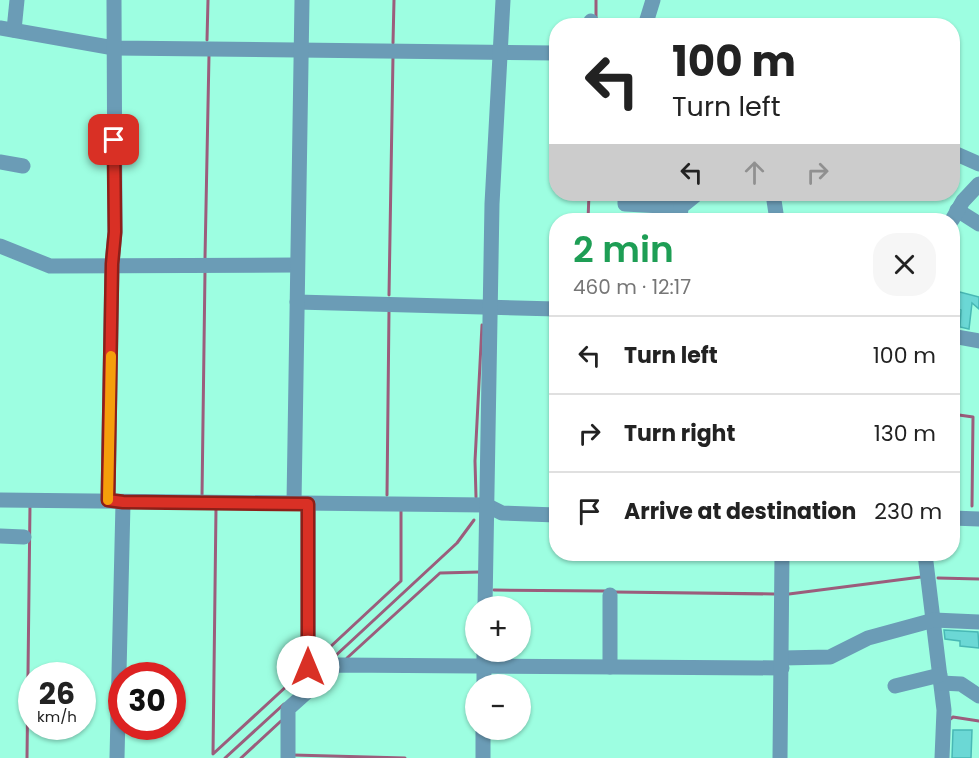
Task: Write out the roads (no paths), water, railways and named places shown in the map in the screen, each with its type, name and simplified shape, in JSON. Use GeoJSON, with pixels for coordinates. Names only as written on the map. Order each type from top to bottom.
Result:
{"type":"FeatureCollection","features":[{"type":"Feature","properties":{"kind":"street"},"geometry":{"type":"LineString","coordinates":[[17,0],[7,29],[114,48],[549,53]]}},
{"type":"Feature","properties":{"kind":"street"},"geometry":{"type":"LineString","coordinates":[[114,0],[115,232],[112,264],[117,758]]}},
{"type":"Feature","properties":{"kind":"street"},"geometry":{"type":"LineString","coordinates":[[302,0],[296,265],[301,504],[308,667],[316,676]]}},
{"type":"Feature","properties":{"kind":"street"},"geometry":{"type":"LineString","coordinates":[[485,596],[492,204],[503,0]]}},
{"type":"Feature","properties":{"kind":"street"},"geometry":{"type":"LineString","coordinates":[[647,18],[653,0]]}},
{"type":"Feature","properties":{"kind":"street"},"geometry":{"type":"LineString","coordinates":[[960,156],[979,164]]}},
{"type":"Feature","properties":{"kind":"street"},"geometry":{"type":"LineString","coordinates":[[0,162],[23,166]]}},
{"type":"Feature","properties":{"kind":"street"},"geometry":{"type":"LineString","coordinates":[[956,213],[979,184]]}},
{"type":"Feature","properties":{"kind":"street"},"geometry":{"type":"LineString","coordinates":[[625,201],[625,204],[674,213]]}},
{"type":"Feature","properties":{"kind":"street"},"geometry":{"type":"LineString","coordinates":[[681,213],[691,201]]}},
{"type":"Feature","properties":{"kind":"street"},"geometry":{"type":"LineString","coordinates":[[960,217],[979,224]]}},
{"type":"Feature","properties":{"kind":"street"},"geometry":{"type":"LineString","coordinates":[[0,246],[50,266],[296,265]]}},
{"type":"Feature","properties":{"kind":"street"},"geometry":{"type":"LineString","coordinates":[[297,302],[549,309]]}},
{"type":"Feature","properties":{"kind":"street"},"geometry":{"type":"LineString","coordinates":[[960,337],[979,341]]}},
{"type":"Feature","properties":{"kind":"street"},"geometry":{"type":"LineString","coordinates":[[0,500],[486,505],[502,513],[549,514]]}},
{"type":"Feature","properties":{"kind":"street"},"geometry":{"type":"LineString","coordinates":[[960,518],[979,519]]}},
{"type":"Feature","properties":{"kind":"street"},"geometry":{"type":"LineString","coordinates":[[0,536],[24,537]]}},
{"type":"Feature","properties":{"kind":"street"},"geometry":{"type":"LineString","coordinates":[[780,758],[782,561]]}},
{"type":"Feature","properties":{"kind":"street"},"geometry":{"type":"LineString","coordinates":[[926,561],[944,710],[942,758]]}},
{"type":"Feature","properties":{"kind":"street"},"geometry":{"type":"LineString","coordinates":[[610,595],[610,667]]}},
{"type":"Feature","properties":{"kind":"street"},"geometry":{"type":"LineString","coordinates":[[531,662],[610,667],[782,663],[830,657],[868,638],[934,620],[979,622]]}},
{"type":"Feature","properties":{"kind":"street"},"geometry":{"type":"LineString","coordinates":[[288,758],[288,709],[316,676],[337,665],[465,660]]}},
{"type":"Feature","properties":{"kind":"street"},"geometry":{"type":"LineString","coordinates":[[895,686],[941,679],[961,684],[979,696]]}},
{"type":"Feature","properties":{"kind":"street"},"geometry":{"type":"LineString","coordinates":[[483,740],[483,758]]}},
{"type":"Feature","properties":{"kind":"waterway"},"geometry":{"type":"LineString","coordinates":[[207,40],[208,0]]}},
{"type":"Feature","properties":{"kind":"waterway"},"geometry":{"type":"LineString","coordinates":[[393,43],[394,0]]}},
{"type":"Feature","properties":{"kind":"waterway"},"geometry":{"type":"LineString","coordinates":[[596,0],[596,18]]}},
{"type":"Feature","properties":{"kind":"waterway"},"geometry":{"type":"LineString","coordinates":[[205,258],[209,55]]}},
{"type":"Feature","properties":{"kind":"waterway"},"geometry":{"type":"LineString","coordinates":[[389,295],[393,56]]}},
{"type":"Feature","properties":{"kind":"waterway"},"geometry":{"type":"LineString","coordinates":[[588,213],[589,201]]}},
{"type":"Feature","properties":{"kind":"waterway"},"geometry":{"type":"LineString","coordinates":[[202,496],[205,271]]}},
{"type":"Feature","properties":{"kind":"waterway"},"geometry":{"type":"LineString","coordinates":[[387,495],[389,310]]}},
{"type":"Feature","properties":{"kind":"waterway"},"geometry":{"type":"LineString","coordinates":[[476,497],[475,461],[482,325]]}},
{"type":"Feature","properties":{"kind":"waterway"},"geometry":{"type":"LineString","coordinates":[[960,415],[973,417],[972,506]]}},
{"type":"Feature","properties":{"kind":"waterway"},"geometry":{"type":"LineString","coordinates":[[27,758],[30,505]]}},
{"type":"Feature","properties":{"kind":"waterway"},"geometry":{"type":"LineString","coordinates":[[216,508],[213,754],[303,671]]}},
{"type":"Feature","properties":{"kind":"waterway"},"geometry":{"type":"LineString","coordinates":[[314,662],[401,581],[401,510]]}},
{"type":"Feature","properties":{"kind":"waterway"},"geometry":{"type":"LineString","coordinates":[[319,671],[457,543],[474,520]]}},
{"type":"Feature","properties":{"kind":"waterway"},"geometry":{"type":"LineString","coordinates":[[347,658],[440,573],[480,572]]}},
{"type":"Feature","properties":{"kind":"waterway"},"geometry":{"type":"LineString","coordinates":[[789,594],[921,577]]}},
{"type":"Feature","properties":{"kind":"waterway"},"geometry":{"type":"LineString","coordinates":[[938,578],[979,579]]}},
{"type":"Feature","properties":{"kind":"waterway"},"geometry":{"type":"LineString","coordinates":[[494,590],[605,591]]}},
{"type":"Feature","properties":{"kind":"waterway"},"geometry":{"type":"LineString","coordinates":[[614,592],[774,594]]}},
{"type":"Feature","properties":{"kind":"waterway"},"geometry":{"type":"LineString","coordinates":[[225,758],[284,704]]}},
{"type":"Feature","properties":{"kind":"waterway"},"geometry":{"type":"LineString","coordinates":[[949,720],[953,717],[979,721]]}},
{"type":"Feature","properties":{"kind":"waterway"},"geometry":{"type":"LineString","coordinates":[[241,758],[281,721]]}},
{"type":"Feature","properties":{"kind":"waterway"},"geometry":{"type":"LineString","coordinates":[[293,755],[405,758]]}}]}
